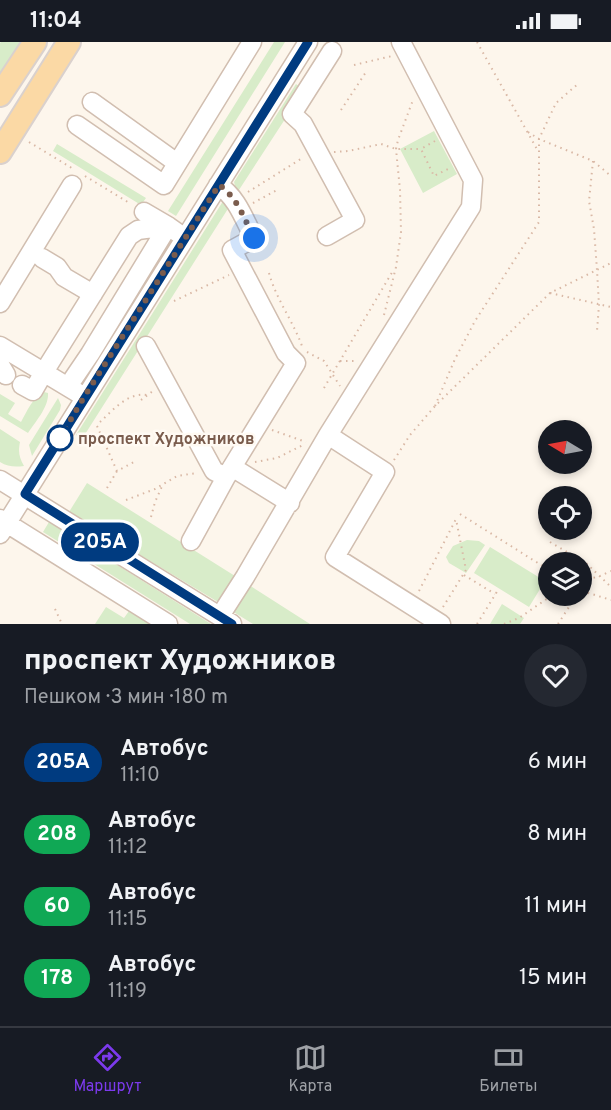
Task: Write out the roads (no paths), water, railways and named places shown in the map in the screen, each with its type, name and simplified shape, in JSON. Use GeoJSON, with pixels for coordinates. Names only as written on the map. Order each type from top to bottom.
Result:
{"type":"FeatureCollection","features":[{"type":"Feature","properties":{"kind":"main road"},"geometry":{"type":"LineString","coordinates":[[0,95],[35,42]]}},
{"type":"Feature","properties":{"kind":"main road"},"geometry":{"type":"LineString","coordinates":[[0,152],[69,42]]}},
{"type":"Feature","properties":{"kind":"street"},"geometry":{"type":"LineString","coordinates":[[76,125],[164,185],[252,42]]}},
{"type":"Feature","properties":{"kind":"street"},"geometry":{"type":"LineString","coordinates":[[168,624],[2,525],[25,494],[308,42]]}},
{"type":"Feature","properties":{"kind":"street"},"geometry":{"type":"LineString","coordinates":[[0,480],[226,620],[328,435],[471,207],[473,180],[404,47]]}},
{"type":"Feature","properties":{"kind":"street"},"geometry":{"type":"LineString","coordinates":[[327,236],[355,220],[303,124],[292,114],[332,51]]}},
{"type":"Feature","properties":{"kind":"street"},"geometry":{"type":"LineString","coordinates":[[92,102],[177,163]]}},
{"type":"Feature","properties":{"kind":"street"},"geometry":{"type":"LineString","coordinates":[[0,303],[72,185]]}},
{"type":"Feature","properties":{"kind":"street"},"geometry":{"type":"LineString","coordinates":[[190,541],[224,472],[259,423],[296,363],[286,353],[232,250],[254,238],[240,203],[219,185]]}},
{"type":"Feature","properties":{"kind":"street"},"geometry":{"type":"LineString","coordinates":[[144,212],[185,238]]}},
{"type":"Feature","properties":{"kind":"street"},"geometry":{"type":"LineString","coordinates":[[22,385],[33,391],[129,236],[138,230],[168,226]]}},
{"type":"Feature","properties":{"kind":"street"},"geometry":{"type":"LineString","coordinates":[[73,379],[168,226]]}},
{"type":"Feature","properties":{"kind":"street"},"geometry":{"type":"LineString","coordinates":[[42,258],[57,267],[64,277],[93,294]]}},
{"type":"Feature","properties":{"kind":"street"},"geometry":{"type":"LineString","coordinates":[[5,341],[47,368],[84,397]]}},
{"type":"Feature","properties":{"kind":"street"},"geometry":{"type":"LineString","coordinates":[[146,346],[224,472],[290,503]]}},
{"type":"Feature","properties":{"kind":"street"},"geometry":{"type":"LineString","coordinates":[[90,354],[106,364]]}},
{"type":"Feature","properties":{"kind":"street"},"geometry":{"type":"LineString","coordinates":[[47,368],[73,379],[84,397]]}},
{"type":"Feature","properties":{"kind":"street"},"geometry":{"type":"LineString","coordinates":[[328,435],[386,472],[335,557],[438,622]]}},
{"type":"Feature","properties":{"kind":"place","name":"проспект Художников"},"geometry":{"type":"Point","coordinates":[60,438]}}]}
